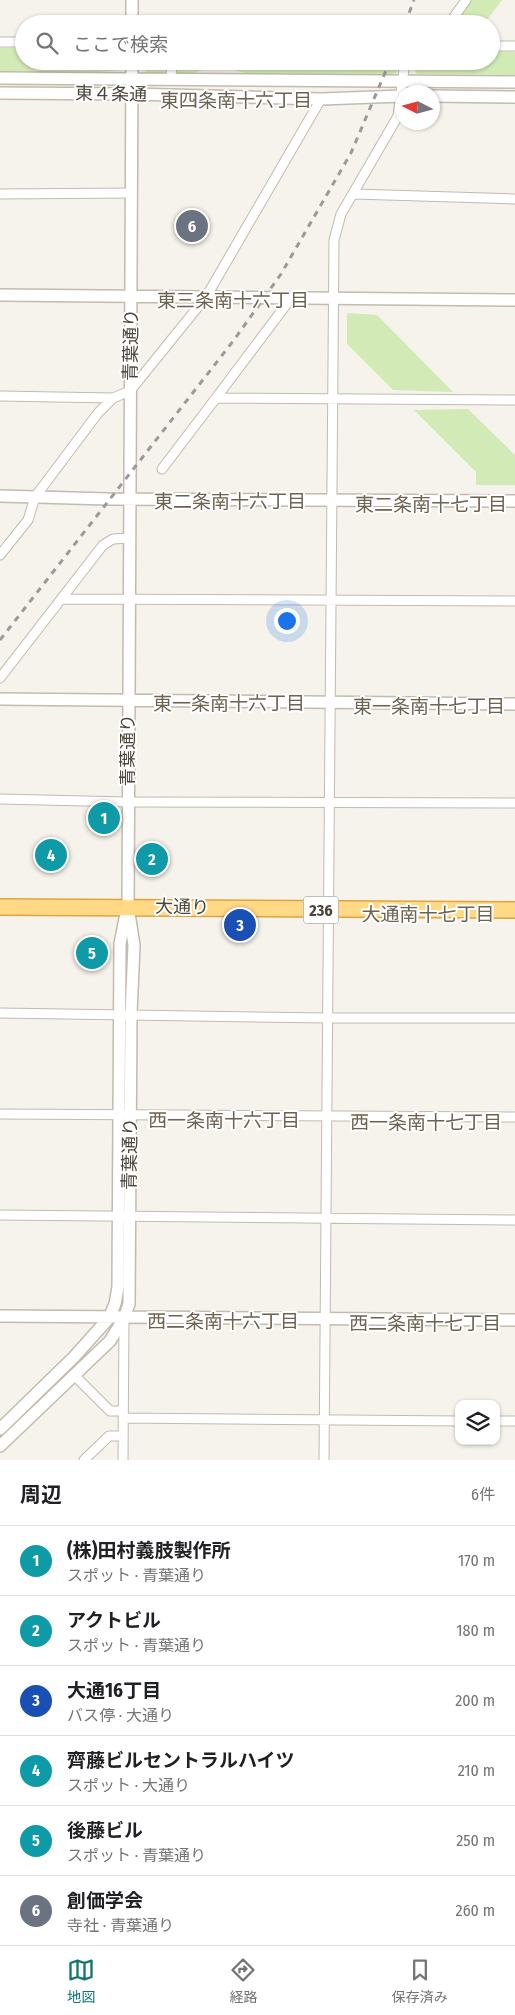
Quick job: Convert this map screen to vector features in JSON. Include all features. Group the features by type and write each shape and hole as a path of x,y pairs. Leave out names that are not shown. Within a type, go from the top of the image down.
{"highway":[{"name":"大通り","path":"0,907 515,910"}],"street":[{"path":"132,0 132,15"},
{"path":"455,15 466,0"},
{"path":"0,42 15,42"},
{"path":"500,46 515,46"},
{"name":"青葉通り","path":"0,1446 110,1341 124,1318 129,1304 131,1116 126,1014 134,945 128,907 132,70"},
{"path":"171,79 172,70"},
{"path":"402,85 404,70"},
{"name":"東４条通","path":"0,78 515,82"},
{"name":"東４条通","path":"0,93 320,99 395,96"},
{"path":"440,96 515,97"},
{"path":"0,555 28,520 35,497 98,413 113,398 130,391 206,297 320,99"},
{"path":"324,1460 331,701 332,297 334,240 341,214 395,121"},
{"path":"0,194 131,193"},
{"path":"354,194 515,199"},
{"path":"0,295 515,300"},
{"path":"162,469 292,297"},
{"path":"0,396 113,398"},
{"path":"216,398 515,400"},
{"path":"0,496 515,501"},
{"path":"0,678 103,545 114,539 130,538"},
{"path":"62,598 515,601"},
{"path":"0,699 515,704"},
{"path":"0,799 128,802 515,803"},
{"path":"0,1013 327,1018 515,1018"},
{"path":"0,1429 74,1357 110,1318 116,1304 118,1286 118,1116 126,1014"},
{"path":"0,1114 515,1118"},
{"path":"0,1215 515,1220"},
{"path":"0,1316 515,1320"},
{"path":"123,1460 124,1318"},
{"path":"74,1375 110,1411 123,1415 455,1421"},
{"path":"500,1421 515,1421"},
{"path":"84,1460 109,1436 123,1436"}],"green space":[{"path":"471,0 502,0 491,15 460,15"},
{"path":"0,48 15,48 15,70 120,70 100,72 0,72"},
{"path":"500,51 515,52 515,75 417,74 414,70 500,70"},
{"path":"144,70 203,70 186,75 150,73"},
{"path":"234,70 397,70 390,77 257,76"},
{"path":"347,313 377,315 453,392 393,390 347,344"},
{"path":"468,409 515,455 515,485 476,485 476,472 414,410"}],"railway":[{"path":"408,15 414,0"},
{"path":"0,640 234,340 281,274 351,153 386,70"}],"place":[{"name":"創価学会","path":"192,226"},
{"name":"(株)田村義肢製作所","path":"104,818"},
{"name":"齊藤ビルセントラルハイツ","path":"51,855"},
{"name":"アクトビル","path":"152,859"},
{"name":"大通16丁目","path":"240,925"},
{"name":"後藤ビル","path":"92,953"}],"district":[{"name":"東四条南十六丁目","path":"236,100"},
{"name":"東三条南十六丁目","path":"233,300"},
{"name":"東二条南十六丁目","path":"230,501"},
{"name":"東二条南十七丁目","path":"431,504"},
{"name":"東一条南十六丁目","path":"229,703"},
{"name":"東一条南十七丁目","path":"429,706"},
{"name":"大通南十七丁目","path":"428,914"},
{"name":"西一条南十六丁目","path":"224,1120"},
{"name":"西一条南十七丁目","path":"426,1122"},
{"name":"西二条南十六丁目","path":"223,1321"},
{"name":"西二条南十七丁目","path":"425,1323"}]}
